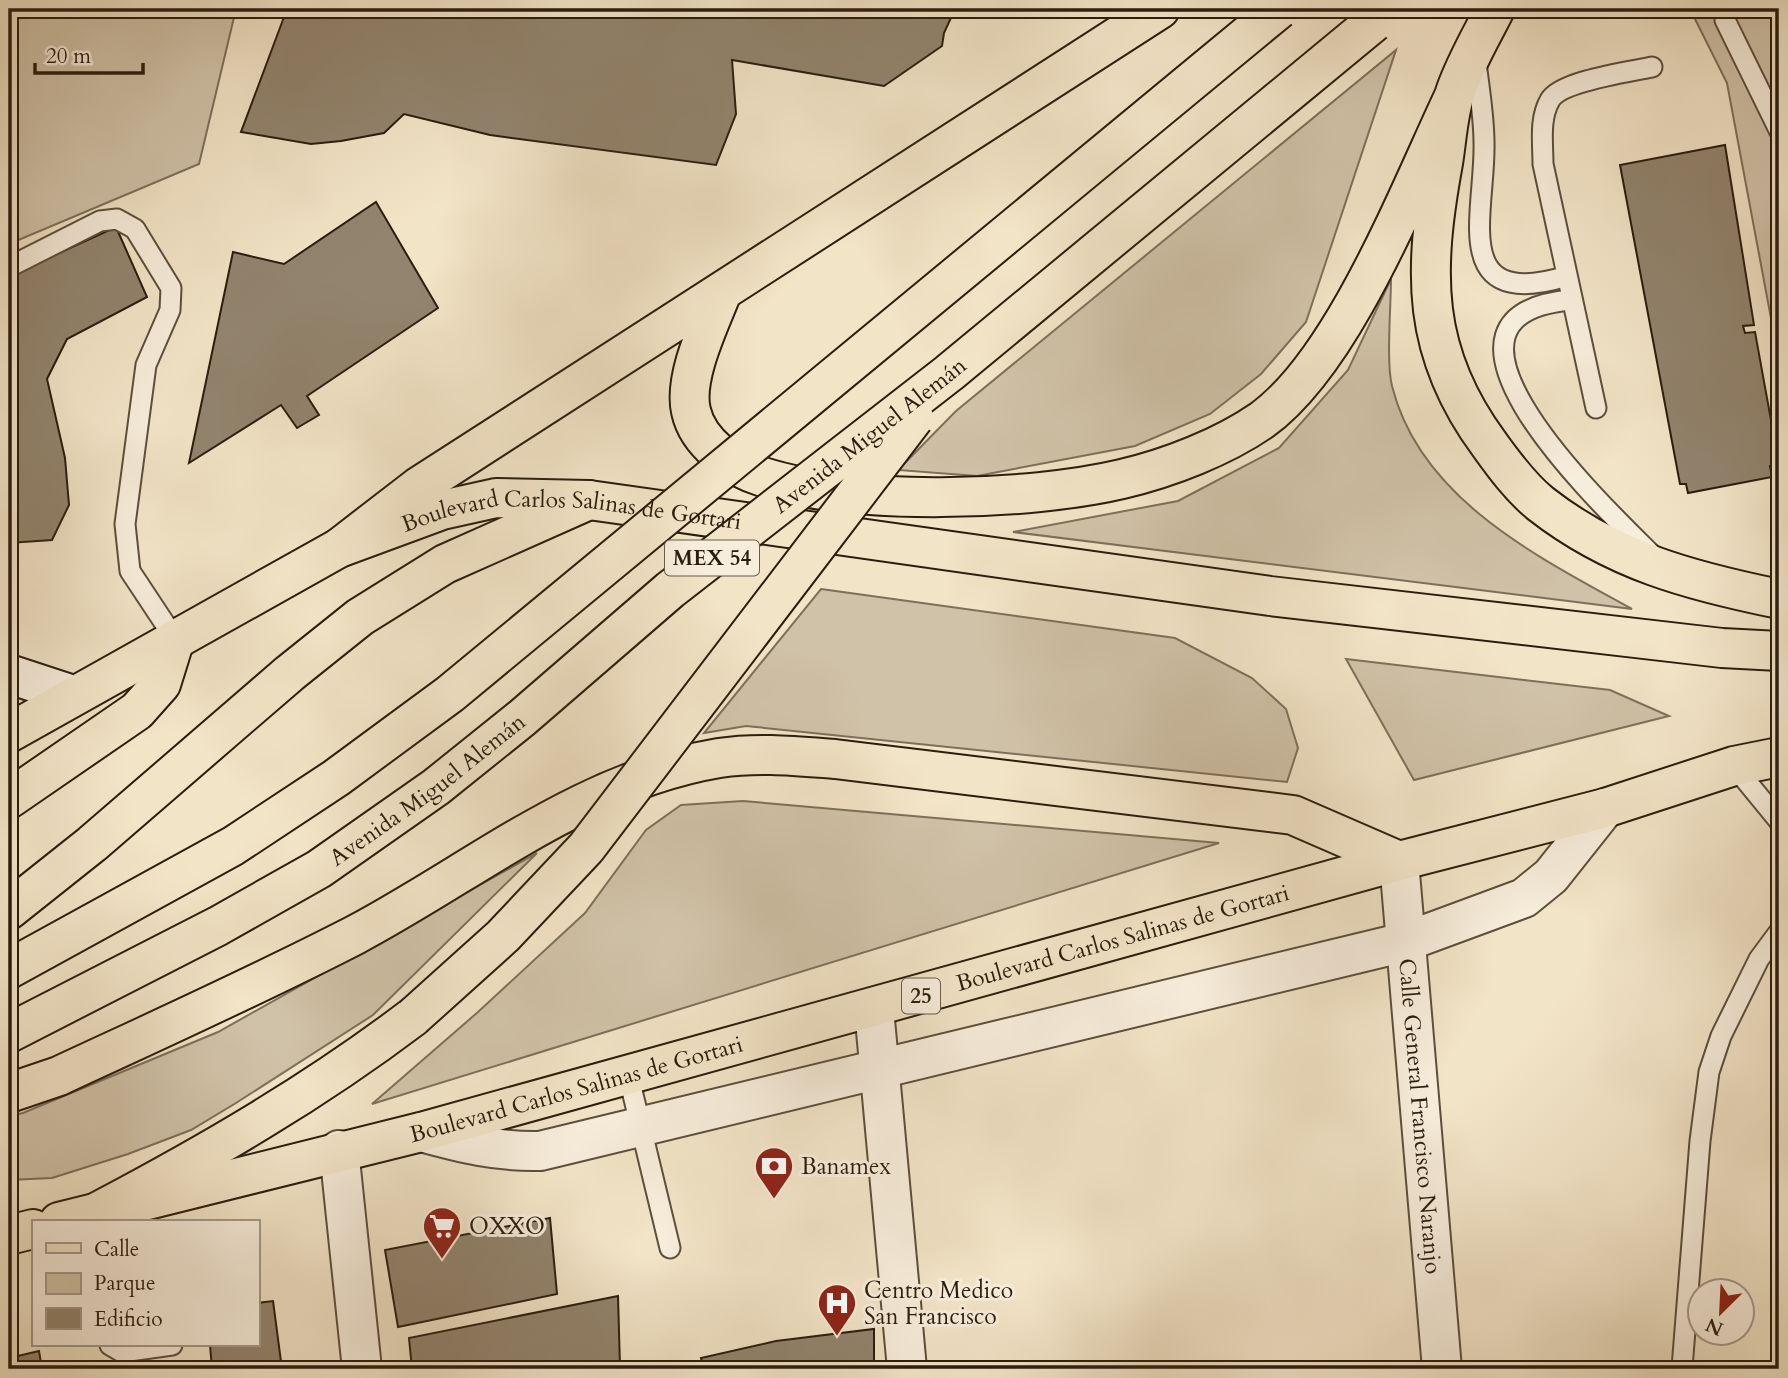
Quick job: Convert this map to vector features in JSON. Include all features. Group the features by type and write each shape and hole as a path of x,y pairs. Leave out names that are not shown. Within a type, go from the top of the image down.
{"main road":[{"path":"340,548 418,487 1160,9"},
{"name":"MEX 54","path":"9,969 233,846 336,778 450,694 1279,9"},
{"path":"722,292 697,359 690,392 691,411 700,432 712,447 738,467 762,477 801,485 932,496 1024,492 1121,479 1175,462 1261,421 1287,399 1317,363 1373,265 1495,9"},
{"name":"Avenida Miguel Alemán","path":"9,1033 230,920 319,869 393,817 522,718 670,590 949,373 1382,15"},
{"path":"1456,92 1434,209 1430,268 1434,330 1447,373 1466,413 1503,464 1539,503 1586,534 1643,563 1697,582 1779,599"},
{"path":"77,1218 239,1135 349,1066 413,1017 503,936 586,848 949,373"},
{"name":"Boulevard Carlos Salinas de Gortari","path":"9,733 340,548 442,510 496,498 589,500 1270,596 1722,648 1779,651"},
{"path":"9,910 103,836 328,642 404,588 445,564 589,500"},
{"path":"9,799 145,703 161,684 175,639"},
{"path":"9,1093 81,1066 356,934 514,839 597,796 671,769 719,758 764,754 915,768 1293,815 1399,861"},
{"name":"Boulevard Carlos Salinas de Gortari","path":"77,1218 339,1150 421,1132 874,1009 1399,861 1605,808 1734,766 1779,757"},
{"path":"9,1220 32,1227"},
{"path":"9,1235 32,1227"}],"street":[{"path":"9,674 74,695"},
{"path":"421,1132 462,1144 509,1151 540,1151 1405,942 1524,898 1551,876 1605,808"},
{"name":"Calle General Francisco Naranjo","path":"1399,861 1442,1369"},
{"path":"874,1009 907,1369"},
{"path":"339,1150 362,1369"}],"lane":[{"path":"1725,20 1779,130"},
{"path":"1474,50 1484,143 1478,226 1483,258 1493,271 1514,282 1542,284 1567,276"},
{"path":"1596,408 1543,164 1542,124 1551,97 1568,86 1651,67"},
{"path":"9,267 100,221 117,219 135,229 172,288 170,310 146,366 125,524 130,571 175,639"},
{"path":"1573,300 1532,307 1520,313 1509,325 1503,360 1509,379 1534,423 1589,490 1671,573"},
{"path":"1734,766 1779,821"},
{"path":"1682,1368 1700,1140 1709,1072 1720,1036 1768,943 1779,932"},
{"path":"628,1074 670,1248"},
{"path":"112,1346 122,1352 165,1346"}],"green space":[{"path":"9,9 236,9 199,164 9,244"},
{"path":"1690,9 1779,9 1779,361 1727,83"},
{"path":"1396,50 1306,322 1261,374 1210,414 1135,446 977,476 898,470 956,411"},
{"path":"1391,279 1389,349 1392,386 1406,426 1428,461 1455,493 1487,520 1559,568 1632,609 1013,532 1178,501 1279,448 1348,370"},
{"path":"821,589 1175,638 1252,678 1286,709 1298,748 1287,782 746,726 704,733"},
{"path":"1346,659 1610,690 1669,716 1414,780"},
{"path":"743,801 1219,843 372,1104 478,1012 585,913 646,830 681,805"},
{"path":"537,853 373,1015 236,1103 191,1130 128,1154 52,1178 9,1180 9,1116 23,1113 218,1032"}],"building":[{"path":"287,9 955,9 944,33 942,46 884,86 732,60 736,114 716,165 490,135 404,114 384,133 341,141 311,144 241,132"},
{"path":"1725,145 1754,325 1743,326 1745,333 1755,332 1779,464 1770,466 1772,477 1688,493 1686,484 1680,484 1620,165"},
{"path":"376,202 438,308 307,396 319,415 297,428 281,405 189,463 233,252 284,264"},
{"path":"116,227 147,297 67,339 47,379 65,458 69,505 52,540 9,543 9,276"},
{"path":"550,1218 557,1294 398,1327 385,1250"},
{"path":"618,1296 620,1367 412,1369 409,1338"},
{"path":"273,1301 282,1369 212,1369 210,1346 259,1346 259,1303"},
{"path":"874,1329 874,1369 703,1369 701,1358 776,1341"},
{"path":"39,1351 42,1369 9,1369 9,1358"}],"place":[{"name":"Banamex","path":"774,1200"},
{"name":"OXXO","path":"442,1260"},
{"name":"Centro Medico San Francisco","path":"837,1337"}]}
